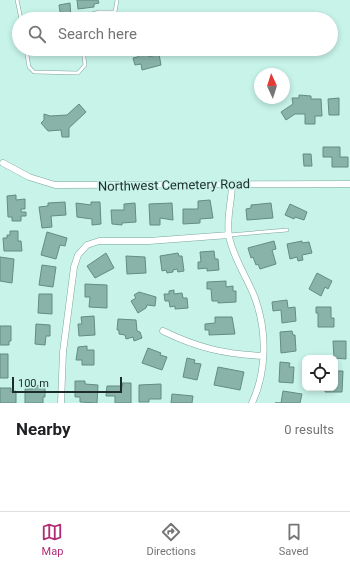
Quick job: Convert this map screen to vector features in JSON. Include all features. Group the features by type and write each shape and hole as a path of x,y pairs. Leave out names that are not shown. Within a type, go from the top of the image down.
{"street":[{"name":"Northwest Cemetery Road","path":"1,163 29,177 56,185 350,184"},
{"path":"232,184 232,196 229,203 229,235 235,256 255,298 263,336 261,377 252,403"},
{"path":"61,403 63,352 74,267 78,255 87,245 98,241 149,241 229,235"},
{"path":"163,331 206,348 230,354 263,356"}],"lane":[{"path":"17,0 19,12"},
{"path":"100,12 115,12 117,0"},
{"path":"27,56 29,67 34,72 78,73 85,65 84,56"},
{"path":"229,235 287,230"}],"building":[{"path":"77,0 98,0 99,3 94,4 94,7 78,9"},
{"path":"70,3 71,12 60,12 59,5"},
{"path":"159,56 161,65 142,70 141,64 135,65 133,58"},
{"path":"299,95 311,96 311,99 321,99 322,116 315,116 315,124 305,124 305,114 295,114 286,120 281,112 293,104 292,98 299,98"},
{"path":"339,98 339,115 329,115 328,99"},
{"path":"79,104 86,112 69,128 69,137 62,137 61,130 48,131 41,123 44,120 44,114 50,116 67,115"},
{"path":"323,147 340,147 340,157 348,157 348,167 332,167 332,157 323,157"},
{"path":"303,154 311,154 312,166 304,166"},
{"path":"16,195 16,200 25,199 25,209 21,209 21,212 26,212 26,216 21,216 21,221 12,221 12,217 8,217 7,196"},
{"path":"210,200 213,218 200,219 200,223 183,224 183,209 198,209 198,201"},
{"path":"65,202 66,215 51,216 52,227 42,228 39,207 48,206 48,203"},
{"path":"91,202 100,202 101,224 92,225 92,219 77,217 76,203 91,205"},
{"path":"135,203 136,222 122,223 122,225 112,224 111,210 124,210 124,204"},
{"path":"172,203 173,220 160,218 160,225 150,225 149,204"},
{"path":"271,203 273,218 247,220 246,209 251,208 251,205"},
{"path":"290,204 307,212 304,220 295,217 294,219 285,215"},
{"path":"10,231 18,231 18,241 21,241 22,251 4,251 3,238 7,238 7,235 10,235"},
{"path":"47,232 67,238 65,246 60,245 56,259 41,255"},
{"path":"274,241 276,249 272,250 276,264 260,269 258,264 256,265 253,257 251,258 248,248"},
{"path":"302,241 302,243 309,242 312,253 302,255 303,260 298,261 297,257 290,259 287,244"},
{"path":"214,251 215,259 218,259 219,270 207,271 207,268 198,269 198,262 201,262 200,252"},
{"path":"106,253 114,268 95,278 87,266"},
{"path":"178,253 179,256 182,256 184,271 178,272 177,269 173,270 173,272 167,273 166,270 162,271 160,256"},
{"path":"126,256 145,257 146,273 127,274"},
{"path":"0,257 14,259 12,283 0,281"},
{"path":"42,265 56,267 53,287 39,285"},
{"path":"317,273 332,281 328,289 325,287 321,296 309,289"},
{"path":"226,281 226,287 233,286 233,291 236,291 236,302 218,303 218,301 212,301 211,289 207,289 207,282"},
{"path":"85,284 107,285 107,308 89,307 90,297 85,297"},
{"path":"174,290 174,294 182,293 183,298 187,298 188,308 175,309 175,306 170,307 169,301 165,301 164,294 169,294 169,291"},
{"path":"139,292 156,297 155,306 147,305 146,308 138,313 131,301 136,298 134,295"},
{"path":"39,294 52,294 52,314 38,313"},
{"path":"287,300 288,308 295,307 296,321 282,323 281,310 273,311 272,302"},
{"path":"316,307 331,307 331,318 334,318 334,327 318,327 318,313 316,313"},
{"path":"94,316 95,335 79,336 78,324 82,324 81,317"},
{"path":"215,317 232,317 235,334 209,335 209,330 205,330 205,324 215,323"},
{"path":"118,319 136,320 137,331 140,332 142,338 134,341 133,337 126,339 125,335 119,334 119,330 117,330"},
{"path":"36,324 50,325 50,336 46,336 45,345 35,344"},
{"path":"0,326 11,326 11,341 9,341 9,345 0,345"},
{"path":"292,331 293,335 295,335 296,351 281,353 280,332"},
{"path":"333,341 346,341 346,359 338,358 338,355 334,355"},
{"path":"87,346 87,350 94,350 94,365 82,365 82,360 76,360 78,347"},
{"path":"148,348 167,357 162,370 142,363"},
{"path":"0,354 8,354 8,378 0,378"},
{"path":"187,358 195,360 194,363 201,364 197,380 183,377"},
{"path":"280,362 290,363 289,367 294,367 293,383 279,382"},
{"path":"218,367 244,372 240,390 214,385"},
{"path":"338,371 343,371 342,392 325,392 338,391"},
{"path":"75,381 85,381 85,384 98,385 97,403 80,402 80,397 75,397"},
{"path":"122,383 131,383 131,403 115,403 115,396 106,396 107,386 123,386"},
{"path":"161,384 161,399 149,399 149,402 139,402 139,385"},
{"path":"45,385 45,397 43,397 43,403 25,403 25,389 33,389 33,386"},
{"path":"0,388 11,388 11,392 16,391 16,403 0,403"},
{"path":"283,391 302,394 300,403 281,403"},
{"path":"172,394 193,396 192,403 171,403"}]}
